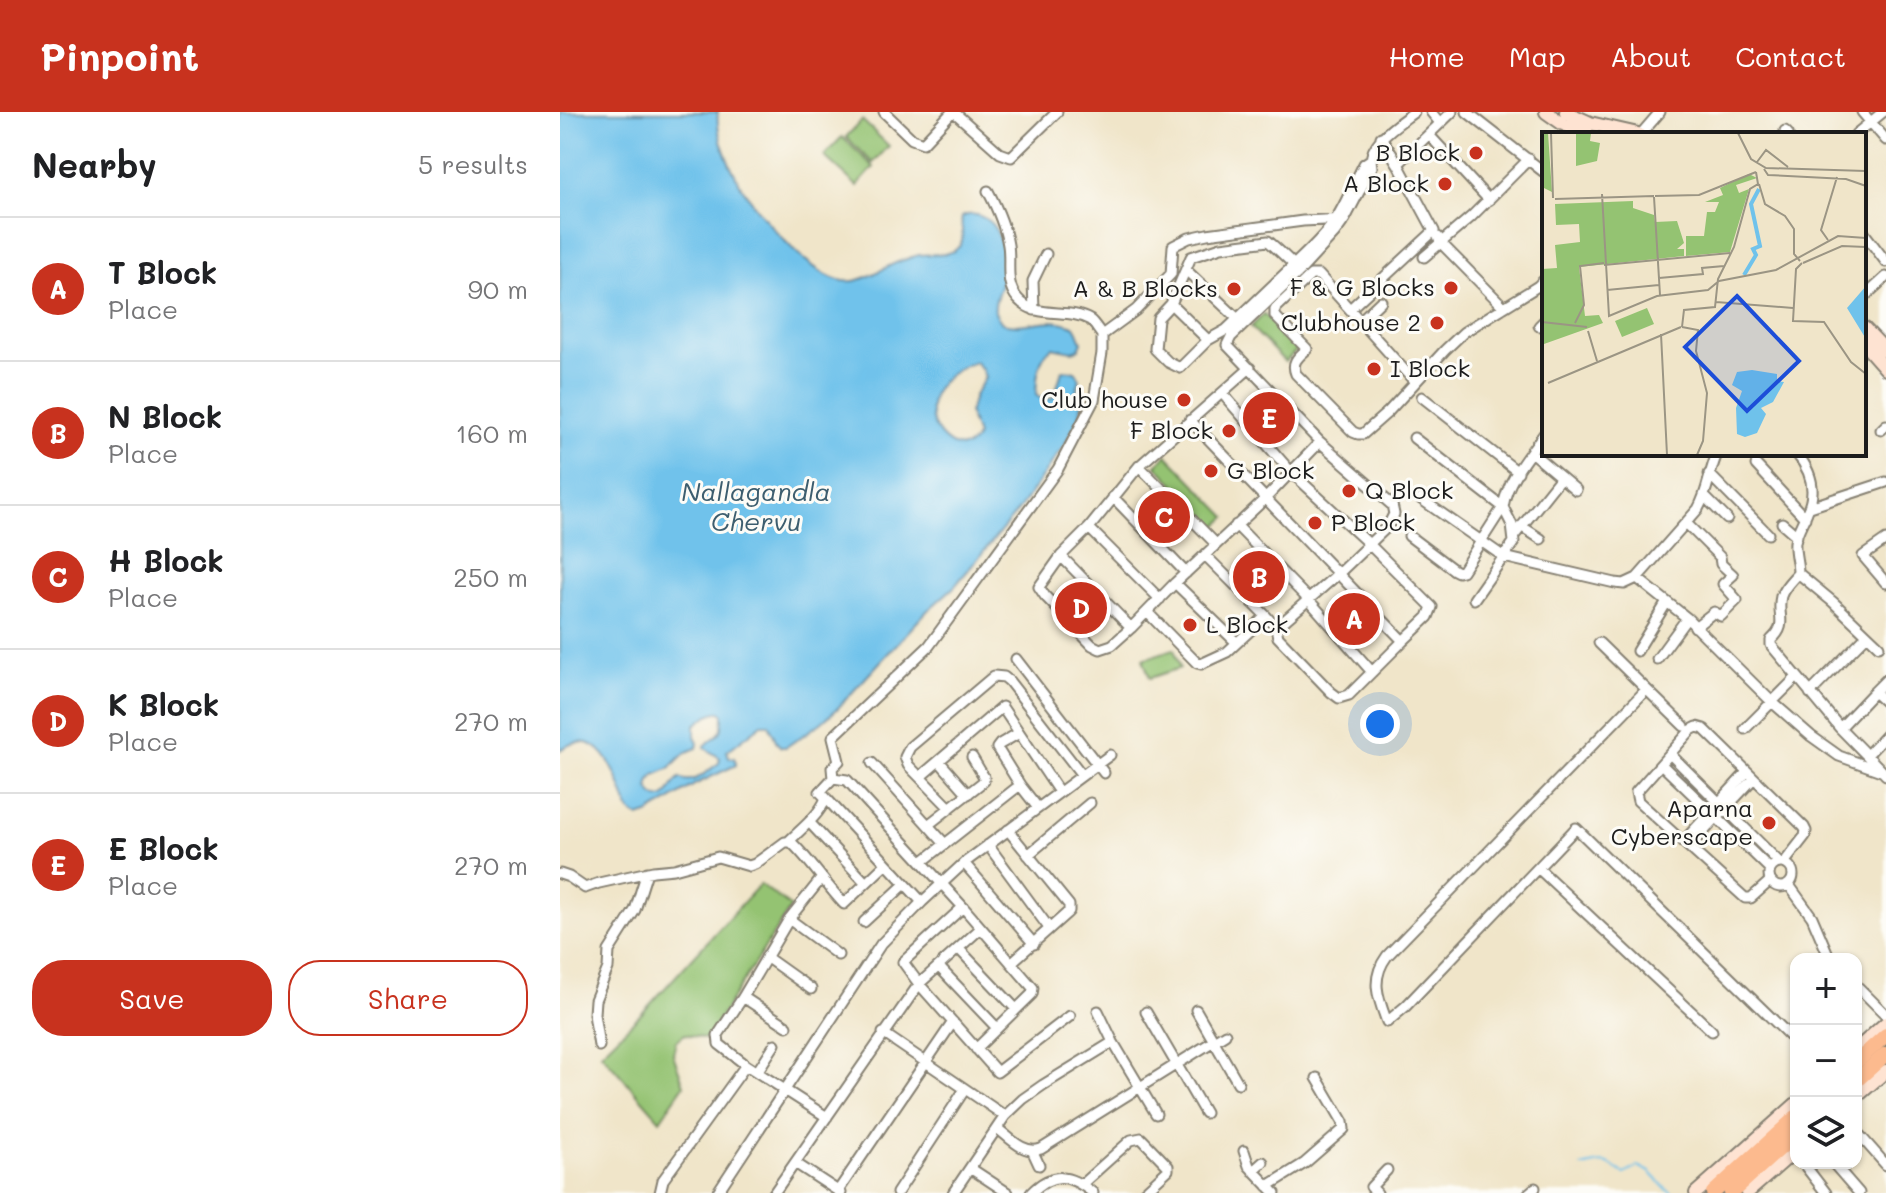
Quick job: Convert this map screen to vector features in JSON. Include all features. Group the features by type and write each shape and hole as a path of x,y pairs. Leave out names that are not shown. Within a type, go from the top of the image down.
{"main road":[{"path":"1862,1057 1886,1035"},
{"path":"1862,1076 1886,1054"},
{"path":"1704,1191 1790,1122"},
{"path":"1731,1193 1790,1139"}],"street":[{"path":"884,112 912,139 923,143 959,114 1000,153 1011,157 1057,112"},
{"path":"1171,304 1218,346 1227,345 1241,322 1320,249 1372,167 1370,160 1381,137 1414,112"},
{"path":"1398,164 1445,116 1431,112"},
{"path":"1467,112 1542,170"},
{"path":"1546,112 1573,121 1631,132"},
{"path":"1642,132 1660,112"},
{"path":"1862,112 1886,140"},
{"path":"1858,132 1883,112"},
{"path":"1477,120 1493,142"},
{"path":"1429,135 1489,200"},
{"path":"1381,137 1440,242 1504,307"},
{"path":"1424,257 1489,200 1529,159"},
{"path":"922,902 820,792 833,778 832,768 839,761 833,737 929,646 1058,469 1094,400 1102,353 1102,335 1091,321 1077,315 1034,310 1018,300 1008,281 1008,245 997,208 988,191"},
{"path":"1297,268 1340,219"},
{"path":"1102,335 1136,310 1171,274 1173,246 1189,238 1303,221 1340,219"},
{"path":"1350,309 1434,231"},
{"path":"1866,236 1886,262"},
{"path":"1241,322 1211,339 1180,368 1168,362 1155,349 1158,318 1171,304 1191,257 1221,247 1268,241 1297,268"},
{"path":"1034,310 1033,281 1046,254"},
{"path":"1186,270 1241,322"},
{"path":"1415,382 1319,275 1315,274 1275,309 1275,316 1307,349 1294,361 1293,368 1303,374 1353,432 1363,434 1388,412 1464,332 1542,282"},
{"path":"1866,295 1886,277"},
{"path":"1360,321 1381,301"},
{"path":"1866,330 1886,351"},
{"path":"1227,345 1320,442 1392,505 1394,514 1388,526 1276,628"},
{"path":"1866,346 1886,369"},
{"path":"1250,368 1139,466 1089,528 1061,556 1039,587 1045,596 1092,645 1100,649 1112,645 1320,442"},
{"path":"1205,555 1266,616 1276,628 1278,637 1339,698 1349,695 1428,617 1432,607 1291,472 1222,393"},
{"path":"1422,397 1518,472"},
{"path":"1190,420 1403,641"},
{"path":"1409,536 1458,572 1462,571 1503,507 1504,497 1518,472 1542,437"},
{"path":"1414,438 1503,507 1512,525 1514,542 1474,599"},
{"path":"1531,452 1576,490"},
{"path":"1421,499 1504,557 1624,584 1637,578 1687,524 1705,497 1716,456"},
{"path":"1798,456 1811,479 1813,491 1795,545 1798,573 1879,646"},
{"path":"1756,465 1805,518"},
{"path":"1139,466 1216,544"},
{"path":"1709,474 1768,534"},
{"path":"1514,536 1561,477"},
{"path":"1810,507 1886,482"},
{"path":"1113,497 1186,573"},
{"path":"1705,497 1727,519"},
{"path":"1782,523 1797,536"},
{"path":"1687,524 1720,557 1721,564 1733,575 1723,584 1737,600 1721,616 1714,612 1695,627"},
{"path":"1236,525 1307,598 1372,672"},
{"path":"1521,526 1541,539"},
{"path":"1089,528 1160,599"},
{"path":"1886,540 1863,556 1886,583"},
{"path":"1061,556 1131,628"},
{"path":"1798,573 1781,596 1781,629 1771,640 1773,649 1883,773"},
{"path":"1637,578 1687,618 1811,736 1839,756 1883,773"},
{"path":"1175,583 1236,642"},
{"path":"1637,651 1667,602"},
{"path":"1147,612 1197,663 1205,663 1227,652 1266,616"},
{"path":"1657,659 1687,618"},
{"path":"1810,693 1867,635"},
{"path":"1599,643 1684,726"},
{"path":"1016,659 1104,773"},
{"path":"950,808 906,761 907,752 994,676 1004,677 1082,775"},
{"path":"1745,729 1797,677"},
{"path":"1840,728 1886,680"},
{"path":"1646,690 1387,956 1380,966 1376,992 1387,1022 1406,1006 1576,828 1790,1036"},
{"path":"1874,692 1886,703"},
{"path":"920,777 1018,694"},
{"path":"1002,707 1059,792"},
{"path":"1670,754 1782,863 1793,870 1789,885 1777,887 1770,881 1770,869 1782,863 1806,831 1704,729 1697,727 1691,730 1636,792 1638,801 1745,898 1751,898 1770,881"},
{"path":"1019,733 997,748 1038,808"},
{"path":"1867,755 1884,740"},
{"path":"717,1193 881,944 964,863 1110,755"},
{"path":"928,825 984,779 972,757"},
{"path":"939,761 968,794"},
{"path":"872,763 945,844"},
{"path":"1661,764 1770,869"},
{"path":"1686,844 1751,775"},
{"path":"833,778 847,780 1033,988 976,1049"},
{"path":"922,862 1020,785"},
{"path":"560,874 585,888 718,857 749,866 788,842 809,822 826,798"},
{"path":"1028,855 1090,803"},
{"path":"809,822 866,883"},
{"path":"1008,830 1069,905 1069,911 1011,963"},
{"path":"788,842 818,871 821,879 848,908 866,883 886,864"},
{"path":"988,845 1049,928"},
{"path":"964,863 1034,944"},
{"path":"1538,868 1712,1031"},
{"path":"599,1046 595,1000 608,968 609,951 635,910 647,872"},
{"path":"821,879 789,919 718,1035 718,1040 722,1047 746,1065 827,1117"},
{"path":"864,922 905,884"},
{"path":"1789,885 1812,917 1827,953"},
{"path":"963,907 904,960 904,966 997,1072 1070,1016"},
{"path":"789,919 838,955"},
{"path":"774,1193 919,984 981,928"},
{"path":"959,949 1016,1009"},
{"path":"766,957 811,989"},
{"path":"939,967 997,1028"},
{"path":"1862,991 1886,1015"},
{"path":"743,997 787,1026"},
{"path":"1196,1010 1238,1083"},
{"path":"1098,1011 1156,1114"},
{"path":"1146,1012 1205,1113"},
{"path":"795,1163 839,1192 953,1022"},
{"path":"1862,1045 1886,1023"},
{"path":"883,1033 1005,1116"},
{"path":"997,1128 1026,1150 1033,1152 1041,1149 1225,1034"},
{"path":"953,1193 1005,1116 1023,1099 1113,1042"},
{"path":"757,1072 775,1044"},
{"path":"660,1193 663,1180 746,1065"},
{"path":"1862,1092 1886,1071"},
{"path":"1244,1151 1249,1166 1272,1190 1278,1180 1305,1163 1345,1127 1317,1078"},
{"path":"897,1193 965,1089"},
{"path":"1704,1191 1790,1110"},
{"path":"1082,1184 1131,1140 1141,1138 1168,1166 1168,1170 1143,1193"},
{"path":"1862,1138 1886,1165"},
{"path":"1033,1152 1039,1165"},
{"path":"1747,1193 1790,1156"},
{"path":"1253,1171 1263,1162"},
{"path":"970,1168 1008,1193"},
{"path":"1808,1169 1826,1193"},
{"path":"1838,1169 1859,1193"},
{"path":"1377,1193 1371,1187 1387,1170"},
{"path":"1031,1193 1043,1181 1055,1177 1082,1184 1093,1193"}],"green space":[{"path":"862,120 889,146 873,163 846,137"},
{"path":"842,137 874,167 857,186 824,156"},
{"path":"1264,314 1298,349 1285,362 1251,327"},
{"path":"1167,455 1227,517 1216,527 1156,465"},
{"path":"1174,649 1180,668 1150,678 1143,659"},
{"path":"760,884 791,907 706,1039 685,1034 676,1041 673,1054 684,1085 660,1120 601,1053 644,1011"}],"water":[{"name":"Nallagandla Chervu","path":"560,112 718,112 724,151 750,199 802,257 831,277 844,281 860,280 917,255 949,253 962,241 962,217 974,215 987,220 997,231 1002,247 1003,272 995,308 1002,323 1065,323 1076,327 1082,342 1079,349 1072,351 1052,347 1041,363 1036,395 1049,400 1054,397 1062,371 1076,372 1080,379 1075,396 1082,404 1080,415 1065,444 1018,511 954,587 927,611 837,709 786,747 777,743 769,724 762,724 727,751 736,765 639,817 631,812 613,769 597,748 587,743 574,743 560,750","holes":["975,362 985,378 974,396 969,413 977,436 970,445 961,447 941,436 934,424 931,411 933,396 943,381 958,369","716,712 723,714 722,728 705,748 720,758 719,763 695,779 680,778 664,797 655,796 649,788 652,778 671,767 685,753 697,748 695,725"]}],"waterway":[{"path":"1581,1167 1605,1163 1625,1174 1638,1166 1650,1172 1672,1193"}],"place":[{"name":"B Block","path":"1476,153"},
{"name":"A Block","path":"1445,184"},
{"name":"F & G Blocks","path":"1451,288"},
{"name":"A & B Blocks","path":"1234,289"},
{"name":"Clubhouse 2","path":"1437,323"},
{"name":"I Block","path":"1374,369"},
{"name":"Club house","path":"1184,400"},
{"name":"E Block","path":"1269,418"},
{"name":"F Block","path":"1229,431"},
{"name":"G Block","path":"1211,471"},
{"name":"Q Block","path":"1349,491"},
{"name":"H Block","path":"1164,517"},
{"name":"P Block","path":"1315,523"},
{"name":"N Block","path":"1259,577"},
{"name":"K Block","path":"1081,608"},
{"name":"T Block","path":"1354,619"},
{"name":"L Block","path":"1190,625"},
{"name":"Aparna Cyberscape","path":"1769,823"}]}
